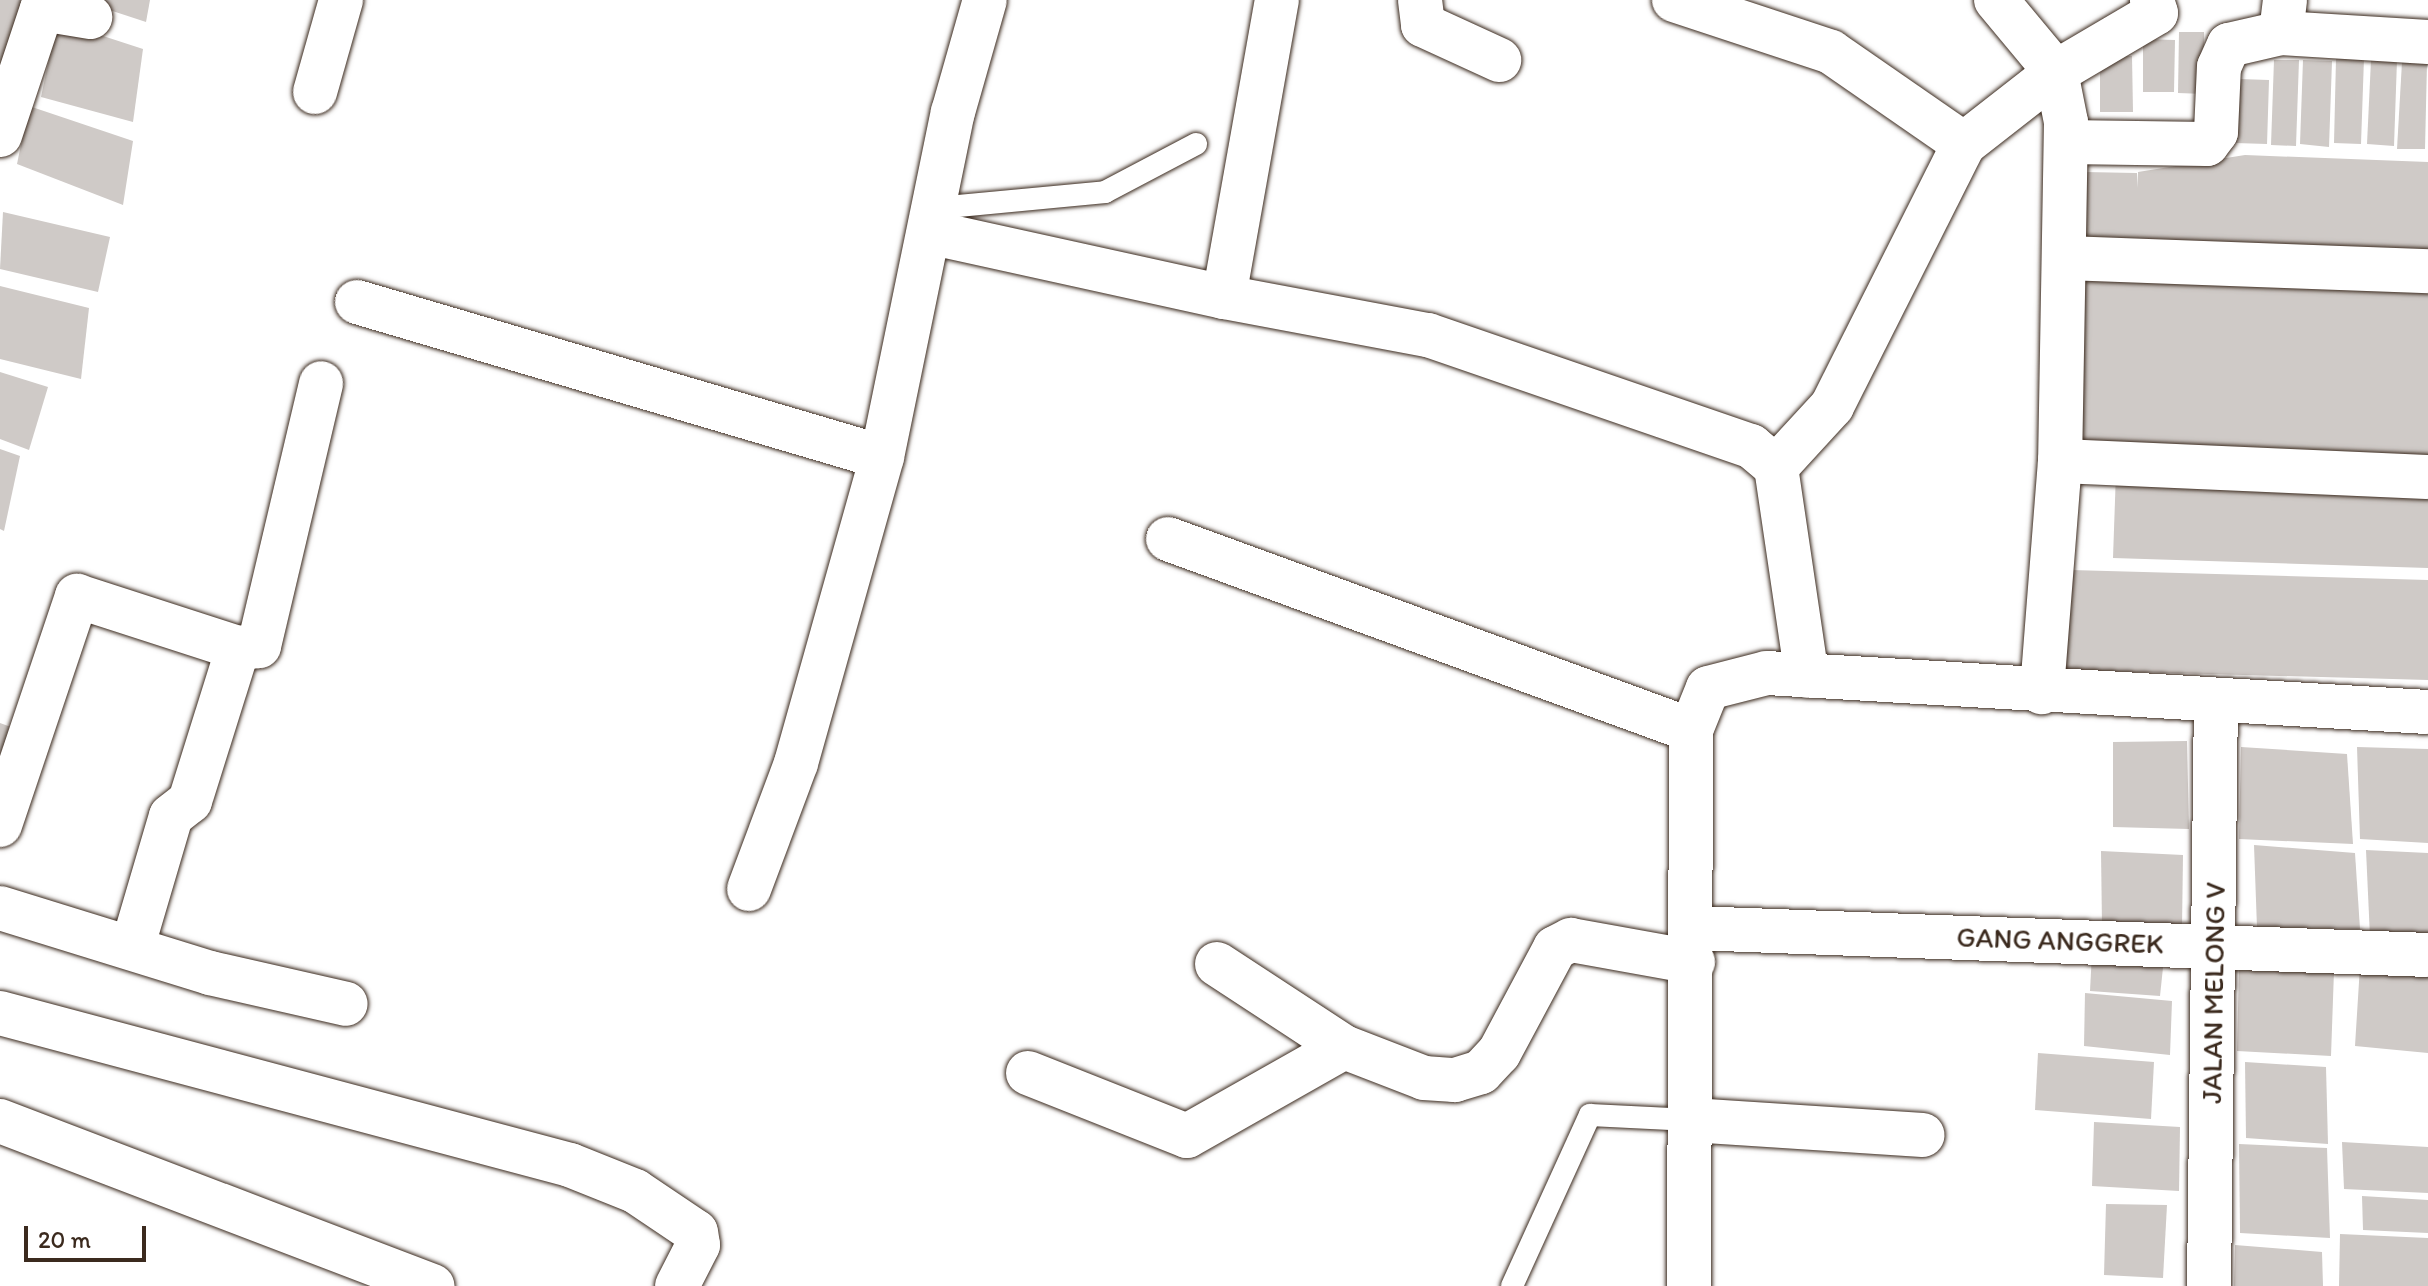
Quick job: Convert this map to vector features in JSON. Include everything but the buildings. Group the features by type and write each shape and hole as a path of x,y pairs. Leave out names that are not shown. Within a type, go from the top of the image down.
{"street":[{"path":"315,92 341,0"},
{"path":"749,889 796,763 882,457 935,221 953,112 985,0"},
{"path":"1224,297 1277,0"},
{"path":"1420,0 1423,25 1499,60"},
{"path":"1674,0 1831,52 1964,144"},
{"path":"1996,0 2056,72 2066,142 2067,258 2060,461 2042,692"},
{"path":"1776,467 1832,406 1964,144 2056,72 2156,13 2152,0"},
{"path":"0,135 42,9 90,17"},
{"path":"2066,142 2207,144 2216,132 2219,67 2229,45 2283,17 2428,42"},
{"path":"935,221 1224,297 1428,335 1751,446 1776,467 1807,676"},
{"path":"2067,258 2428,271"},
{"path":"357,302 882,457"},
{"path":"0,825 16,711 73,601 83,594 238,648 259,646 321,383"},
{"path":"2060,461 2428,477"},
{"path":"1168,539 1691,730"},
{"path":"133,945 171,816 190,801 238,648"},
{"path":"1689,1286 1693,945 1691,730 1708,688 1723,680 1807,676 2428,712"},
{"name":"JALAN MELONG V","path":"2209,1286 2216,700"},
{"path":"0,908 133,945 210,973 346,1004"},
{"name":"GANG ANGGREK","path":"1217,964 1344,1047 1424,1078 1455,1080 1481,1072 1499,1053 1555,948 1571,940 1693,945 2214,947 2428,955"},
{"path":"0,1013 570,1165 635,1191 696,1232 698,1245 677,1286"},
{"path":"1028,1073 1187,1136 1344,1047"},
{"path":"1691,1120 1923,1135"},
{"path":"0,1121 433,1286"}],"lane":[{"path":"935,221 1105,192 1196,144"},
{"path":"1512,1286 1590,1115 1691,1120"}]}
